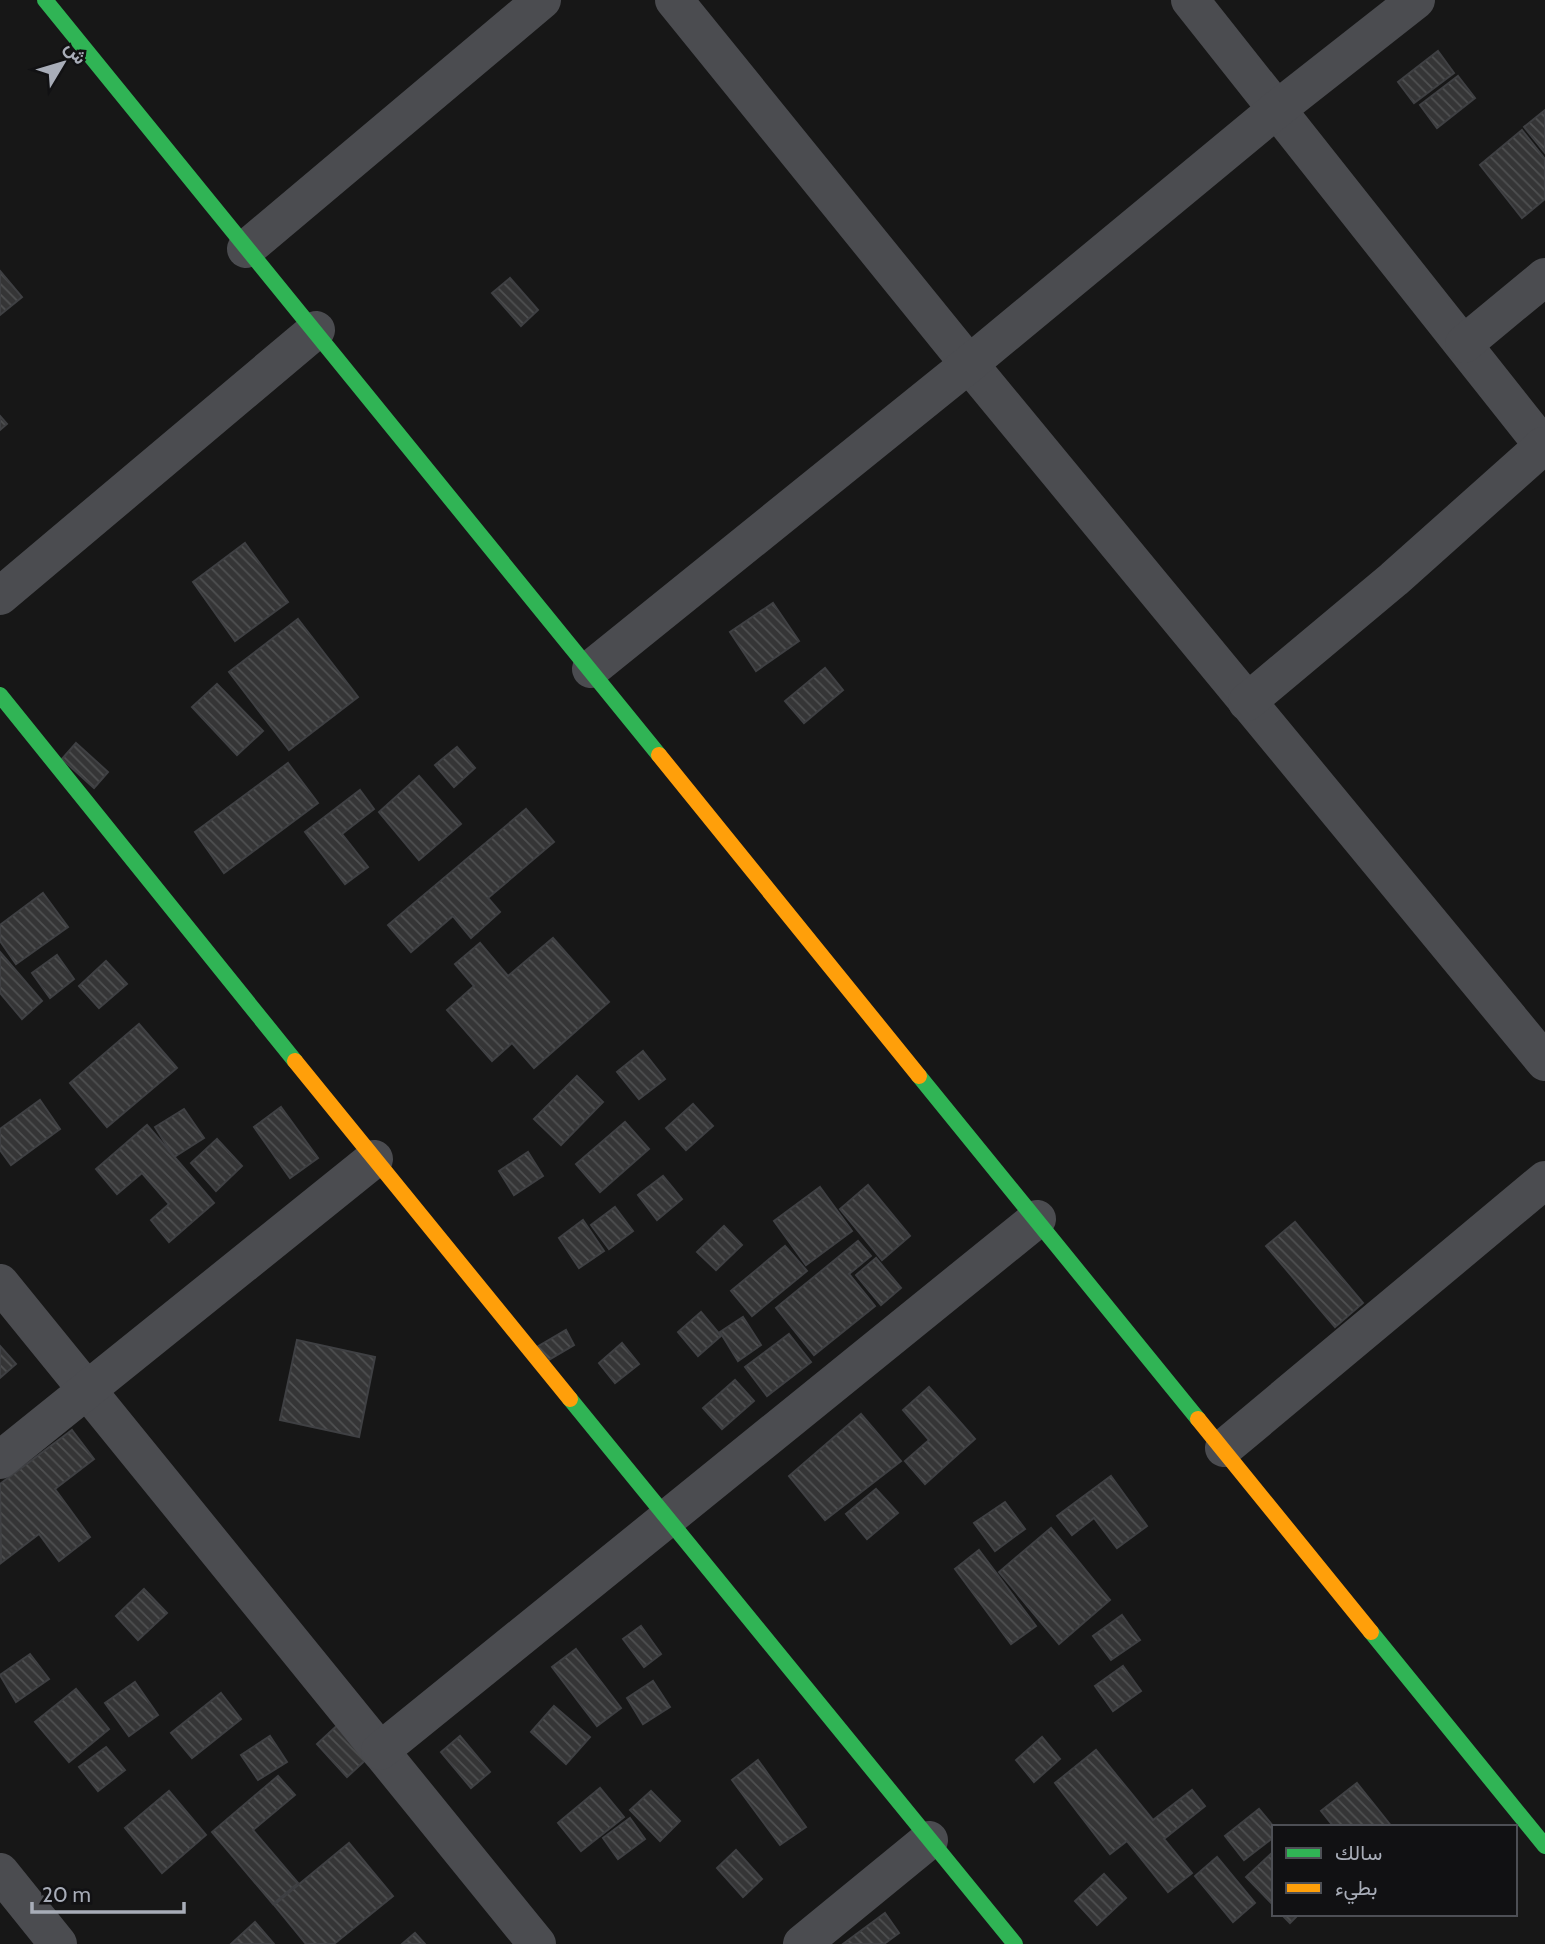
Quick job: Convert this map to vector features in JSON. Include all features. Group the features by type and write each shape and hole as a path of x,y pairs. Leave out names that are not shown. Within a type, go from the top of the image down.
{"street":[{"path":"45,0 591,668 1545,1846"},
{"path":"246,249 542,0"},
{"path":"1190,0 1544,447 1394,579 1247,702"},
{"path":"591,668 969,364 1276,110 1416,0"},
{"path":"689,5 969,364 1544,1059"},
{"path":"1464,344 1545,278"},
{"path":"0,596 316,330"},
{"path":"0,695 374,1159 1015,1944"},
{"path":"0,1460 374,1159"},
{"path":"1224,1448 1545,1181"},
{"path":"380,1751 1037,1219"},
{"path":"0,1283 537,1944"},
{"path":"803,1944 929,1840"},
{"path":"0,1872 58,1944"}],"building":[{"path":"1438,51 1454,73 1414,103 1398,82"},
{"path":"1458,76 1475,98 1437,128 1420,105"},
{"path":"1545,110 1545,153 1524,127"},
{"path":"1522,130 1545,159 1545,199 1522,218 1480,165"},
{"path":"0,271 22,297 0,315"},
{"path":"510,278 538,310 521,326 492,293"},
{"path":"0,416 7,424 0,430"},
{"path":"245,543 288,602 235,641 193,582"},
{"path":"773,603 799,641 756,671 730,632"},
{"path":"298,619 358,697 289,750 229,672"},
{"path":"825,668 843,690 804,723 785,701"},
{"path":"217,684 263,731 237,755 192,707"},
{"path":"76,743 108,772 94,788 62,759"},
{"path":"457,747 475,768 454,787 435,765"},
{"path":"288,763 318,803 224,873 195,832"},
{"path":"419,776 461,824 419,860 379,812"},
{"path":"360,790 374,809 342,834 368,867 345,884 305,832"},
{"path":"526,809 554,842 488,898 500,912 471,938 453,916 411,952 388,925"},
{"path":"43,893 68,927 16,964 0,941 0,925"},
{"path":"553,938 609,1002 534,1068 512,1043 492,1061 447,1010 474,986 455,964 480,943 508,976"},
{"path":"0,952 42,1001 22,1019 0,993"},
{"path":"57,955 74,979 50,998 32,973"},
{"path":"106,961 127,984 99,1008 79,986"},
{"path":"139,1024 177,1068 107,1127 70,1083"},
{"path":"643,1051 665,1079 639,1099 617,1072"},
{"path":"577,1076 603,1102 561,1145 534,1119"},
{"path":"40,1100 60,1129 11,1165 0,1150 0,1129"},
{"path":"693,1104 713,1126 686,1150 666,1128"},
{"path":"281,1107 318,1158 290,1178 254,1127"},
{"path":"184,1109 204,1138 174,1157 155,1127"},
{"path":"625,1122 649,1149 600,1192 576,1164"},
{"path":"147,1125 214,1203 169,1242 151,1220 169,1204 142,1173 117,1194 96,1169"},
{"path":"217,1139 242,1166 216,1191 191,1163"},
{"path":"528,1152 543,1176 514,1195 499,1171"},
{"path":"663,1176 682,1199 657,1220 638,1195"},
{"path":"868,1185 910,1236 882,1260 840,1209"},
{"path":"820,1187 852,1231 806,1265 774,1221"},
{"path":"615,1207 633,1231 609,1249 591,1225"},
{"path":"583,1220 604,1251 579,1268 559,1238"},
{"path":"1295,1222 1363,1303 1335,1327 1266,1246"},
{"path":"724,1226 742,1245 716,1270 697,1252"},
{"path":"858,1241 871,1256 849,1274 875,1306 814,1355 776,1308"},
{"path":"785,1246 807,1271 752,1316 731,1291"},
{"path":"876,1258 901,1288 881,1305 856,1275"},
{"path":"701,1312 721,1336 698,1356 678,1332"},
{"path":"743,1317 761,1345 738,1361 720,1332"},
{"path":"566,1330 574,1345 540,1365 532,1350"},
{"path":"789,1334 811,1362 767,1396 745,1367"},
{"path":"297,1340 375,1357 359,1437 280,1420"},
{"path":"622,1343 639,1364 615,1383 599,1363"},
{"path":"0,1346 16,1364 0,1378"},
{"path":"735,1380 754,1401 722,1429 703,1408"},
{"path":"929,1387 975,1439 925,1484 905,1461 929,1440 903,1410"},
{"path":"861,1414 901,1461 825,1520 789,1476"},
{"path":"72,1430 94,1459 55,1489 90,1537 59,1561 39,1534 1,1563 0,1484"},
{"path":"1111,1476 1147,1526 1117,1548 1094,1518 1072,1535 1057,1516"},
{"path":"876,1489 898,1513 867,1539 846,1514"},
{"path":"1005,1502 1025,1529 995,1551 974,1523"},
{"path":"1051,1528 1110,1600 1059,1644 999,1572"},
{"path":"979,1550 1036,1626 1011,1644 955,1569"},
{"path":"144,1589 167,1613 138,1640 116,1616"},
{"path":"1122,1615 1140,1640 1111,1660 1093,1636"},
{"path":"641,1626 661,1654 644,1667 623,1639"},
{"path":"576,1649 621,1708 597,1726 552,1667"},
{"path":"30,1654 49,1679 16,1702 0,1675"},
{"path":"1123,1666 1141,1691 1113,1711 1095,1686"},
{"path":"653,1681 670,1707 643,1724 627,1698"},
{"path":"135,1682 158,1715 129,1736 105,1703"},
{"path":"76,1689 109,1729 69,1762 35,1722"},
{"path":"221,1693 241,1719 192,1758 171,1733"},
{"path":"554,1706 590,1737 566,1764 531,1732"},
{"path":"341,1722 371,1755 347,1777 317,1744"},
{"path":"270,1736 287,1762 258,1780 241,1755"},
{"path":"460,1736 490,1772 471,1788 441,1752"},
{"path":"1042,1737 1060,1759 1034,1782 1016,1760"},
{"path":"106,1747 125,1770 98,1791 79,1767"},
{"path":"1096,1750 1153,1820 1192,1790 1205,1806 1164,1839 1192,1873 1168,1892 1127,1841 1110,1854 1055,1783"},
{"path":"758,1760 806,1827 780,1845 732,1780"},
{"path":"278,1776 295,1795 253,1830 298,1883 273,1904 212,1832"},
{"path":"1357,1783 1390,1825 1332,1825 1321,1811"},
{"path":"600,1788 624,1817 581,1851 558,1823"},
{"path":"169,1791 206,1835 162,1873 125,1828"},
{"path":"651,1791 680,1821 660,1841 630,1810"},
{"path":"1259,1809 1272,1825 1272,1839 1244,1860 1225,1836"},
{"path":"630,1818 645,1839 618,1859 603,1838"},
{"path":"349,1843 393,1896 334,1944 306,1944 274,1905"},
{"path":"736,1850 762,1879 743,1897 717,1868"},
{"path":"1272,1853 1272,1904 1246,1877"},
{"path":"1217,1857 1255,1903 1233,1922 1195,1876"},
{"path":"1104,1874 1126,1898 1097,1925 1075,1901"},
{"path":"885,1913 899,1933 884,1944 843,1944"},
{"path":"1283,1916 1297,1916 1290,1923"},
{"path":"255,1922 274,1944 231,1944"},
{"path":"415,1933 425,1944 402,1944"}],"traffic: fast":[{"path":"45,0 659,755"},
{"path":"0,695 295,1061"},
{"path":"919,1076 1198,1419"},
{"path":"570,1399 1015,1944"},
{"path":"1371,1632 1545,1846"}],"traffic: slow":[{"path":"659,755 919,1076"},
{"path":"295,1061 570,1399"},
{"path":"1198,1419 1371,1632"}]}
